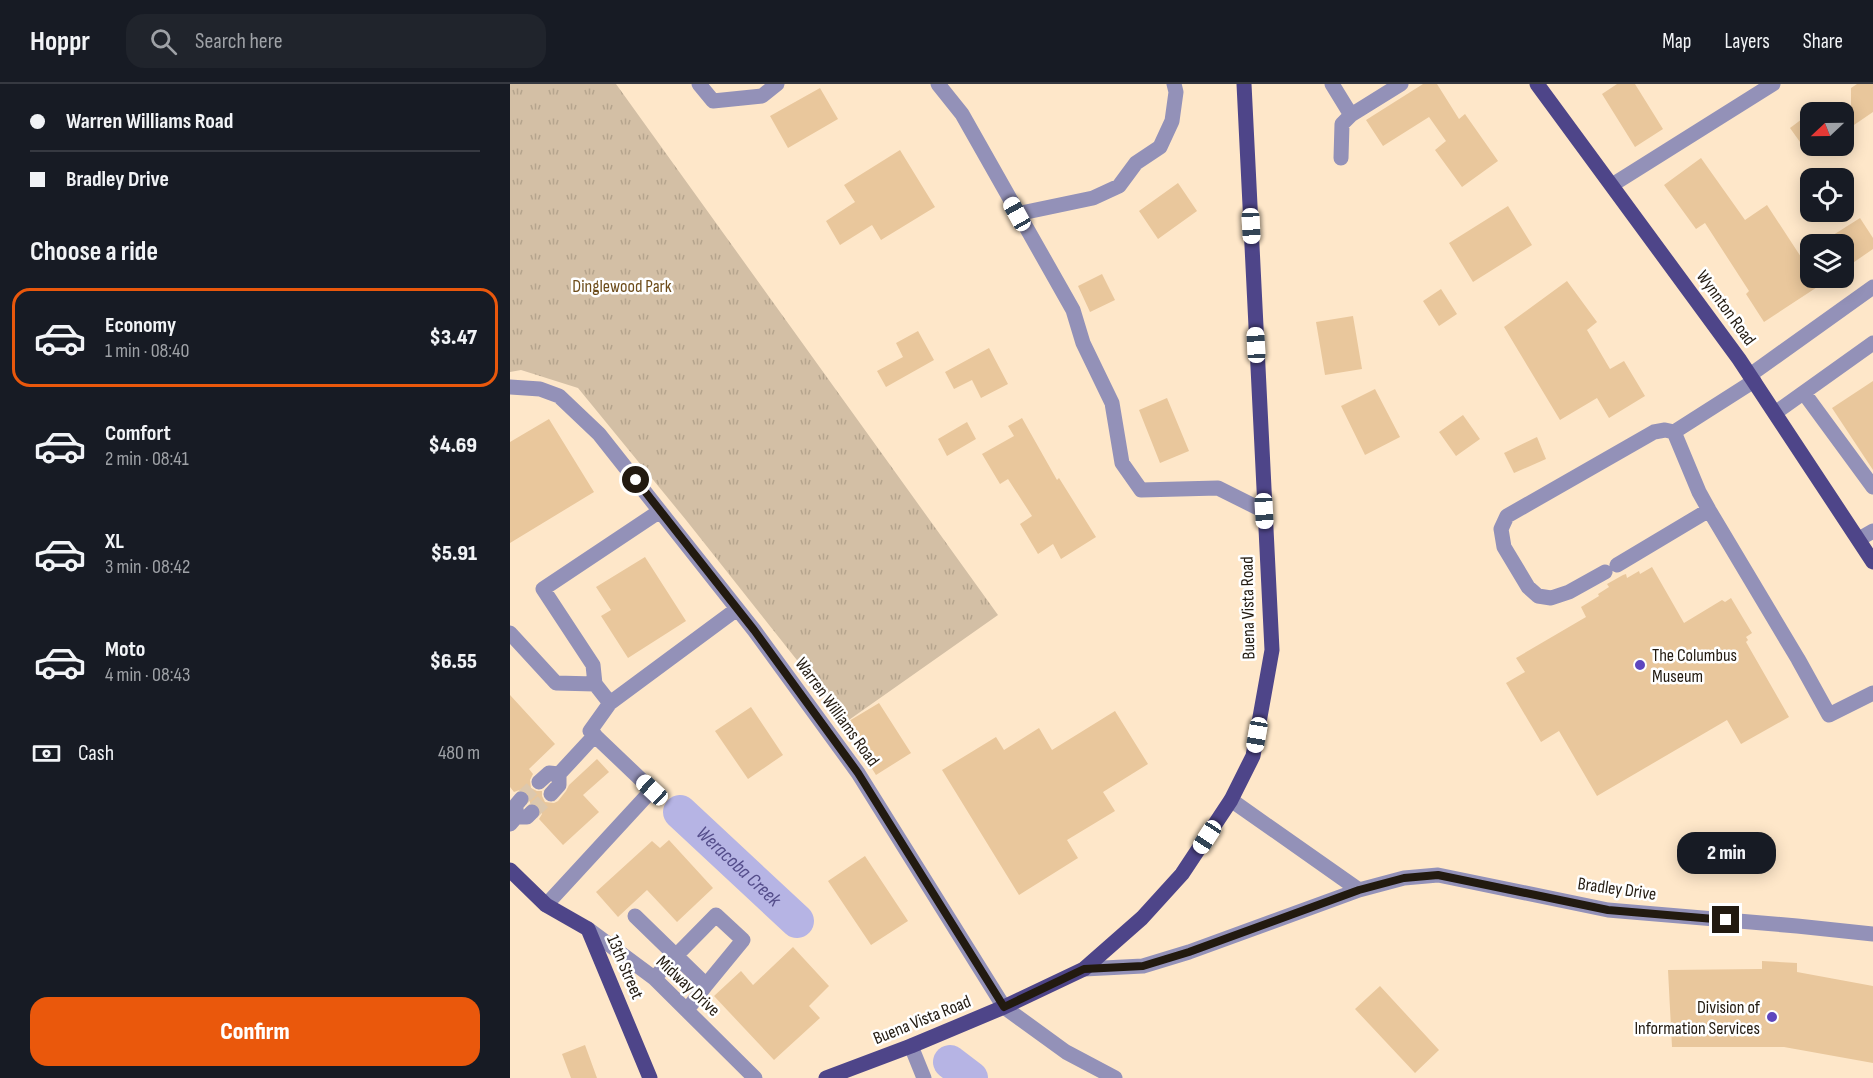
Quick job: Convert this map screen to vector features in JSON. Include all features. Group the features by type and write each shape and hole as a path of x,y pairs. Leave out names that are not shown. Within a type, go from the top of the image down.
{"main road":[{"name":"Buena Vista Road","path":"826,1078 1004,1007 1084,969 1142,918 1182,874 1231,800 1253,756 1272,650 1244,84"},
{"name":"Wynnton Road","path":"1537,84 1752,378 1873,562"},
{"name":"13th Street","path":"510,870 546,905 588,929 650,1078"}],"street":[{"path":"699,84 713,101 762,96 777,84"},
{"path":"938,84 962,114 1073,310 1083,343 1112,403 1122,463 1141,490 1218,488 1264,511"},
{"path":"1017,214 1093,198 1119,186 1136,163 1160,147 1172,121 1176,92 1174,84"},
{"path":"1332,84 1352,115"},
{"path":"1341,158 1342,124 1352,115 1401,84"},
{"path":"1612,185 1773,84"},
{"path":"1709,510 1611,569 1569,592 1551,598 1538,596 1528,586 1504,547 1502,529 1508,516 1654,432 1665,430 1674,432 1752,378 1873,287"},
{"path":"1775,413 1873,343"},
{"name":"Warren Williams Road","path":"510,387 540,389 558,396 599,434 737,609 858,773 1004,1007 1066,1052 1115,1078"},
{"path":"1804,393 1873,487"},
{"path":"1674,432 1699,492 1829,715 1873,693"},
{"path":"610,703 595,684 593,665 543,589 660,511"},
{"path":"1859,539 1873,531"},
{"path":"546,905 652,790 590,730 610,703 737,609"},
{"path":"510,633 556,683 595,684"},
{"path":"545,788 559,785 559,774 595,735"},
{"path":"1231,800 1359,890"},
{"path":"513,821 527,817 527,806"},
{"name":"Bradley Drive","path":"1084,969 1143,966 1189,952 1359,890 1404,878 1438,875 1608,910 1873,934"},
{"path":"654,978 716,915 743,940 687,1010"},
{"path":"635,916 706,985"},
{"name":"Midway Drive","path":"588,929 654,978 755,1078"},
{"path":"911,1046 924,1078"}],"green space":[{"name":"Dinglewood Park","path":"510,84 616,84 998,615 846,722 578,388 521,370 510,372"}],"building":[{"path":"1423,84 1437,84 1459,119 1465,114 1498,161 1462,187 1435,150 1446,141 1429,117 1383,146 1366,120"},
{"path":"1617,84 1635,84 1663,129 1635,147 1602,94"},
{"path":"1857,84 1873,84 1873,112 1854,125 1854,102 1851,102 1851,88"},
{"path":"820,88 838,119 788,148 770,116"},
{"path":"1800,120 1800,142 1790,128"},
{"path":"900,150 935,207 881,240 872,225 840,245 826,221 855,202 844,185"},
{"path":"1701,158 1745,220 1767,205 1800,255 1800,288 1816,288 1764,322 1746,294 1749,291 1705,223 1696,229 1664,185"},
{"path":"1178,183 1197,211 1158,239 1139,211"},
{"path":"1508,206 1532,245 1473,282 1449,243"},
{"path":"1860,218 1873,238 1873,249 1854,262 1854,234 1835,234"},
{"path":"1102,274 1115,300 1090,312 1078,286"},
{"path":"1567,281 1597,322 1587,330 1610,369 1624,361 1645,396 1609,418 1597,398 1560,420 1504,327"},
{"path":"1441,289 1457,314 1439,326 1423,301"},
{"path":"1353,316 1362,369 1325,375 1316,322"},
{"path":"918,331 934,360 886,387 877,371 903,357 896,343"},
{"path":"989,348 1008,384 981,398 972,380 954,389 945,372"},
{"path":"1873,381 1873,470 1832,408"},
{"path":"1375,389 1400,437 1365,455 1341,406"},
{"path":"1167,398 1189,451 1160,463 1139,410"},
{"path":"1463,415 1480,439 1456,456 1439,432"},
{"path":"1022,418 1057,480 1059,478 1096,537 1061,559 1053,544 1038,554 1020,524 1032,516 1008,479 1000,484 982,454 1014,436 1008,426"},
{"path":"549,419 594,492 510,543 510,442"},
{"path":"967,422 976,439 947,456 938,439"},
{"path":"1537,437 1546,459 1514,473 1504,453"},
{"path":"645,557 686,621 628,658 601,616 611,610 596,587"},
{"name":"The Columbus Museum","path":"1652,567 1684,623 1722,600 1725,602 1731,598 1752,633 1746,637 1748,640 1746,642 1789,717 1741,744 1727,720 1597,796 1559,731 1541,742 1506,683 1525,672 1516,658 1586,617 1581,607 1599,596 1598,594 1609,587 1607,584 1623,575 1626,574 1627,578"},
{"path":"510,695 555,744 529,769 533,774 530,780 531,788 542,791 545,802 558,801 569,785 597,759 609,772 583,795 599,812 563,845 539,819 542,814 541,809 535,803 530,803 528,792 522,789 514,792 510,787"},
{"path":"879,703 911,753 876,775 844,724"},
{"path":"751,707 783,755 748,779 715,731"},
{"path":"1115,711 1148,764 1103,792 1115,811 1067,840 1078,858 1019,895 942,770 996,737 1004,750 1039,728 1052,750"},
{"path":"669,840 713,888 677,922 647,890 618,917 596,892 652,841 660,848"},
{"path":"865,856 908,921 871,945 828,881"},
{"path":"793,947 829,986 809,1006 820,1018 774,1060 714,996 741,971 753,985"},
{"name":"Division of Information Services","path":"1762,961 1797,963 1797,972 1873,986 1873,1063 1784,1047 1672,1047 1668,970 1762,969"},
{"path":"1380,986 1439,1050 1415,1073 1355,1009"},
{"path":"585,1045 597,1078 571,1078 562,1054"}],"waterway":[{"name":"Weracoba Creek","path":"680,812 797,921"},
{"name":"Weracoba Creek","path":"950,1062 971,1078"}],"tunnel":[{"path":"521,799 539,782"},
{"path":"532,812 551,794"}],"place":[{"name":"The Columbus Museum","path":"1640,665"},
{"name":"Division of Information Services","path":"1772,1017"}],"route":[{"path":"636,480 754,630 858,773 1004,1007 1084,969 1143,966 1189,952 1359,890 1404,878 1438,875 1608,910 1726,920"}]}
